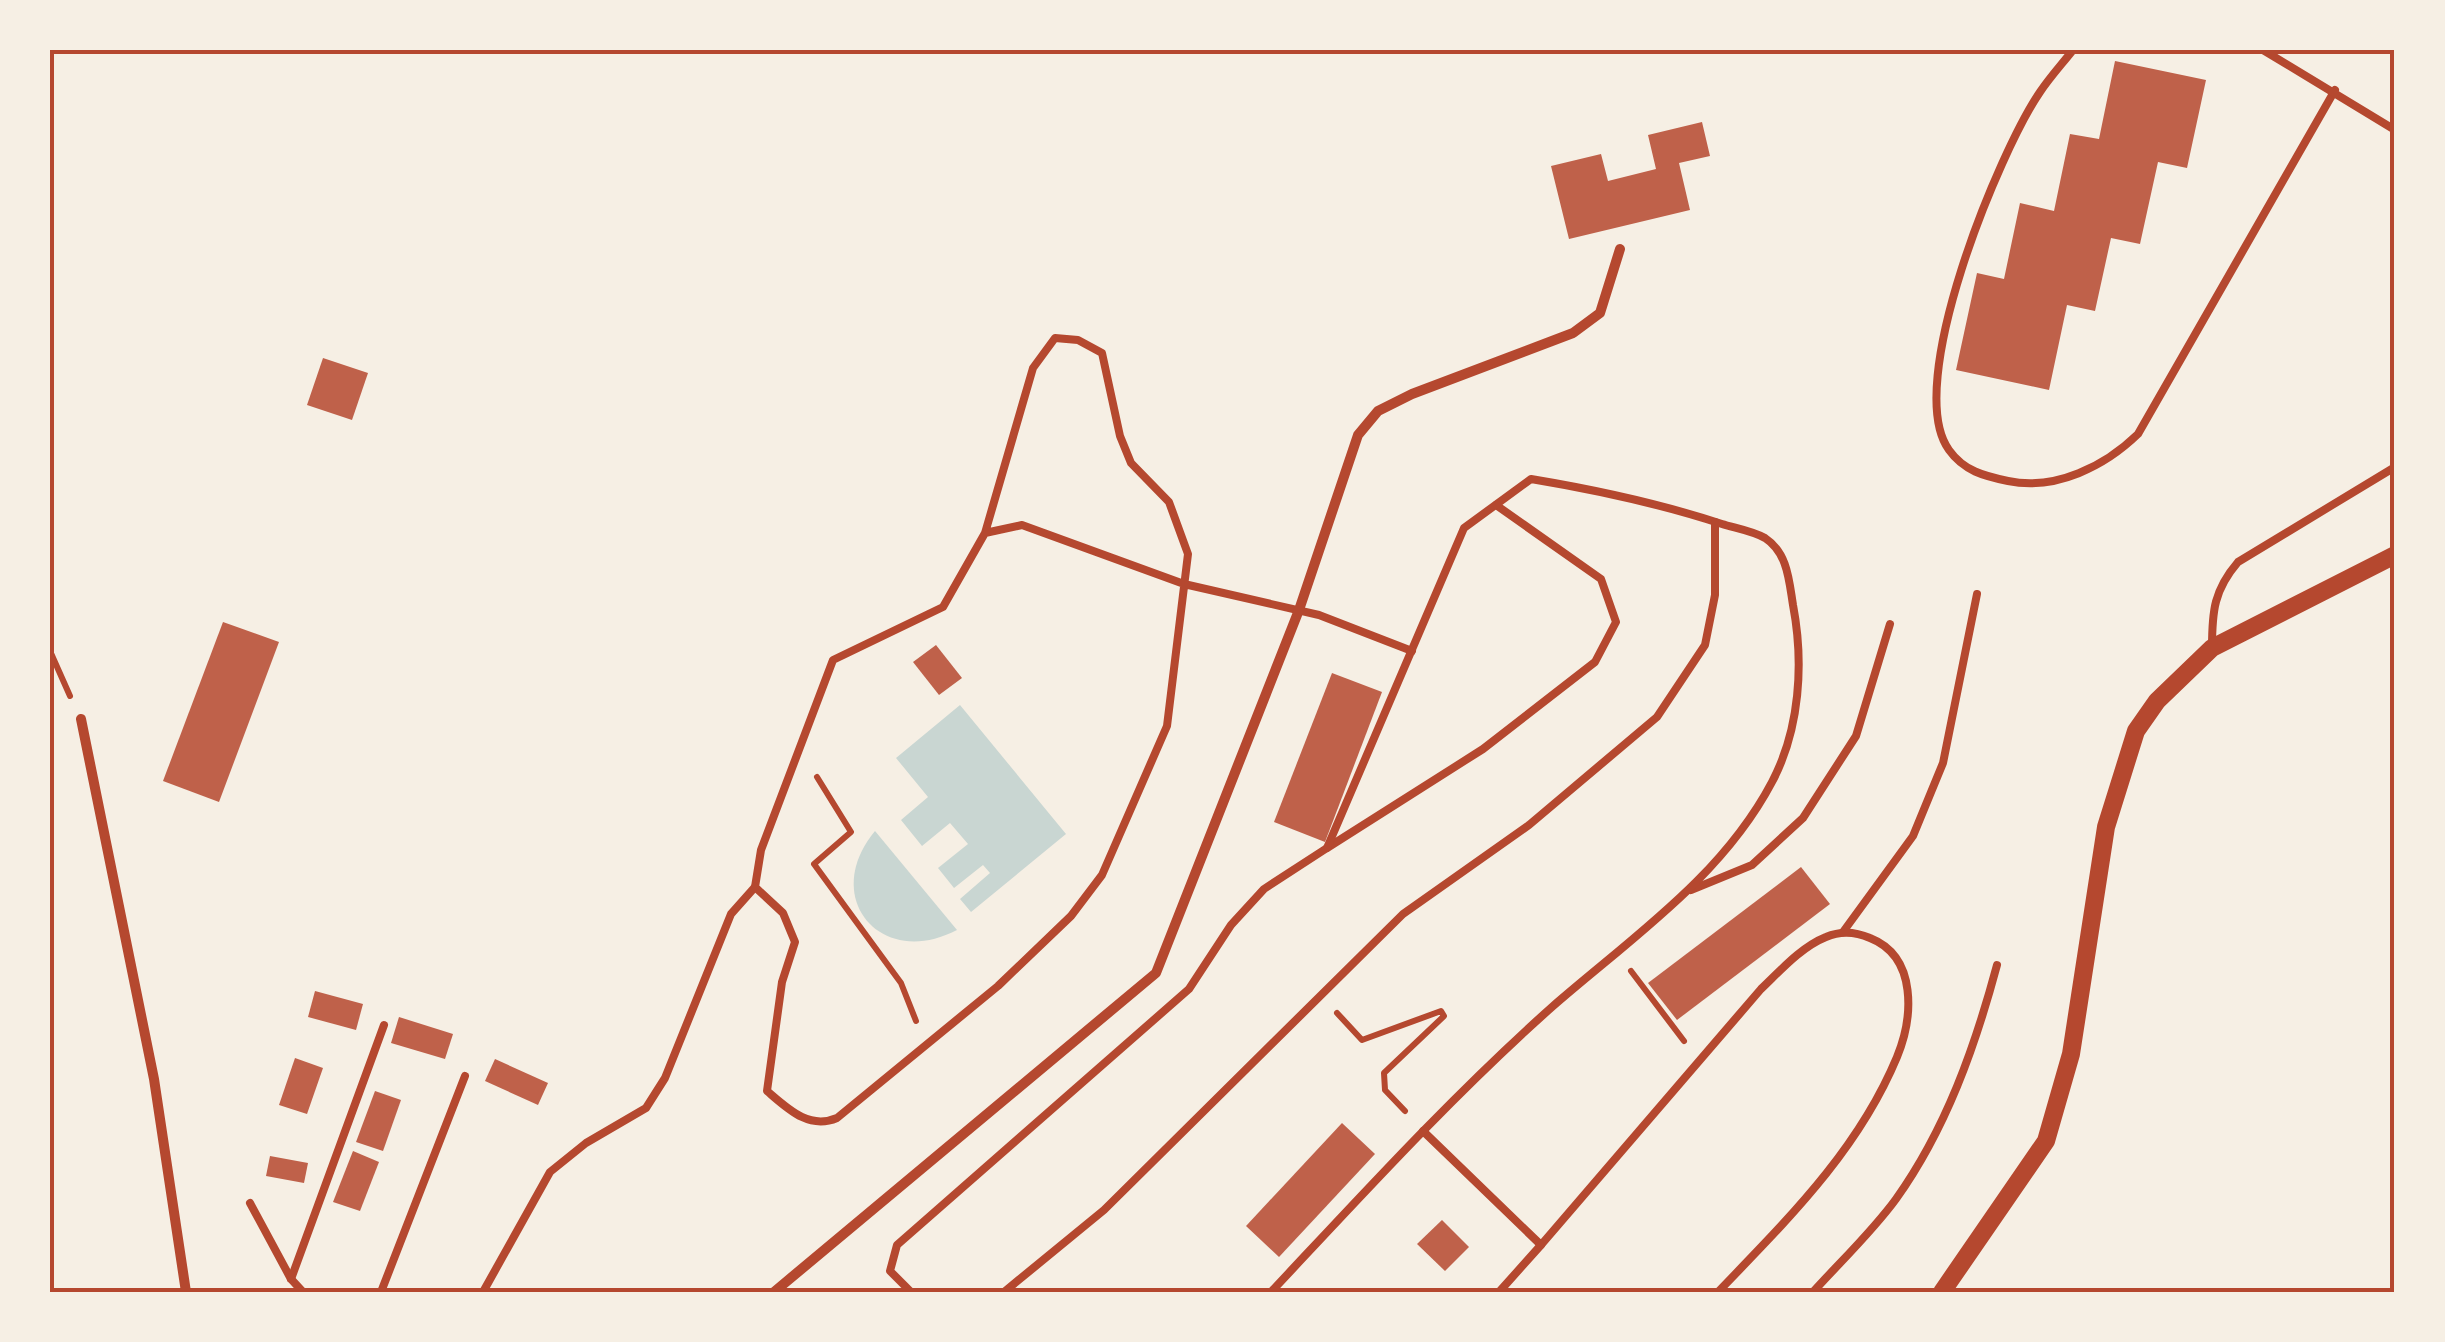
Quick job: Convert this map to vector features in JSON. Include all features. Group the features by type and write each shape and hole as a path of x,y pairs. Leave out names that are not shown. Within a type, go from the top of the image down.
{"street":[{"path":"774,1292 1156,973 1299,610 1358,435 1378,411 1573,333 1600,313 1620,249"},
{"path":"1942,1292 2046,1141 2072,1054 2106,827 2136,731 2156,701 2212,648 2395,555"},
{"path":"81,720 154,1080 186,1292"}],"lane":[{"path":"2073,50 2039,94 1968,241 1938,374 1940,430 1947,448 1981,475 2016,482 2089,470 2112,458 2138,434 2335,90"},
{"path":"2262,50 2335,90 2395,130"},
{"path":"483,1292 550,1172 586,1143 646,1108 665,1078 731,914 755,887 761,850 832,660 944,607 985,533 1034,368 1056,338 1078,340 1102,353 1120,436 1131,463 1170,502 1188,554 1167,726 1102,875 1071,916 998,986 827,1122 799,1118 767,1091 782,982 795,942 783,913 755,887"},
{"path":"2212,648 2212,606 2221,582 2238,562 2395,467"},
{"path":"1271,1292 1423,1130 1553,1007 1687,891 1744,828 1773,780 1789,739 1798,690 1798,628 1784,559 1764,538 1634,496 1531,480 1464,528 1327,848"},
{"path":"911,1292 890,1271 898,1246 1189,989 1230,925 1264,889 1483,749 1595,662 1616,622 1601,579 1496,506"},
{"path":"1004,1292 1104,1210 1403,914 1530,825 1658,717 1704,646 1715,595 1715,522"},
{"path":"985,533 1022,526 1184,584 1299,610 1412,650"},
{"path":"1843,932 1914,836 1944,763 1977,594"},
{"path":"1687,891 1752,866 1803,818 1856,736 1890,624"},
{"path":"1499,1292 1698,1060 1795,957 1824,937 1843,932 1881,942 1905,975 1909,1005 1897,1056 1858,1133 1835,1165 1718,1292"},
{"path":"1813,1292 1896,1200 1944,1114 1974,1049 1998,965"},
{"path":"290,1279 384,1026"},
{"path":"381,1292 465,1076"},
{"path":"1423,1130 1540,1246"},
{"path":"250,1203 290,1279 303,1292"}],"path":[{"path":"50,651 81,720"},
{"path":"822,764 816,780 851,832 814,864 901,983 928,1043"},
{"path":"1646,989 1698,1060"},
{"path":"1320,994 1362,1040 1441,1010 1444,1016 1384,1073 1385,1090 1423,1130"}],"shaded area":[{"path":"960,705 1066,834 971,912 960,899 990,873 983,865 954,888 938,868 968,844 950,823 922,846 901,820 928,797 896,758"},
{"path":"875,831 957,930 929,940 904,941 883,934 866,920 856,902 854,880 860,856"}],"building":[{"path":"2115,61 2206,80 2187,168 2158,162 2140,244 2111,238 2095,311 2067,305 2049,390 1956,370 1977,273 2004,279 2020,203 2054,211 2070,134 2099,139"},
{"path":"1702,122 1710,156 1679,163 1690,210 1569,239 1551,166 1601,154 1608,181 1656,169 1648,135"},
{"path":"323,358 368,373 352,420 307,405"},
{"path":"223,622 279,642 219,802 163,781"},
{"path":"936,645 962,678 939,695 913,662"},
{"path":"1332,673 1382,692 1325,842 1274,822"},
{"path":"1801,867 1830,904 1677,1020 1648,983"},
{"path":"315,991 363,1004 356,1030 308,1017"},
{"path":"399,1017 453,1034 445,1059 391,1043"},
{"path":"295,1058 323,1068 307,1114 279,1105"},
{"path":"495,1059 548,1083 538,1105 485,1081"},
{"path":"375,1091 401,1100 383,1151 356,1142"},
{"path":"1342,1123 1375,1154 1279,1257 1246,1226"},
{"path":"353,1151 379,1162 360,1211 333,1202"},
{"path":"270,1156 308,1163 304,1183 266,1176"},
{"path":"1442,1220 1469,1247 1445,1271 1417,1244"}]}
